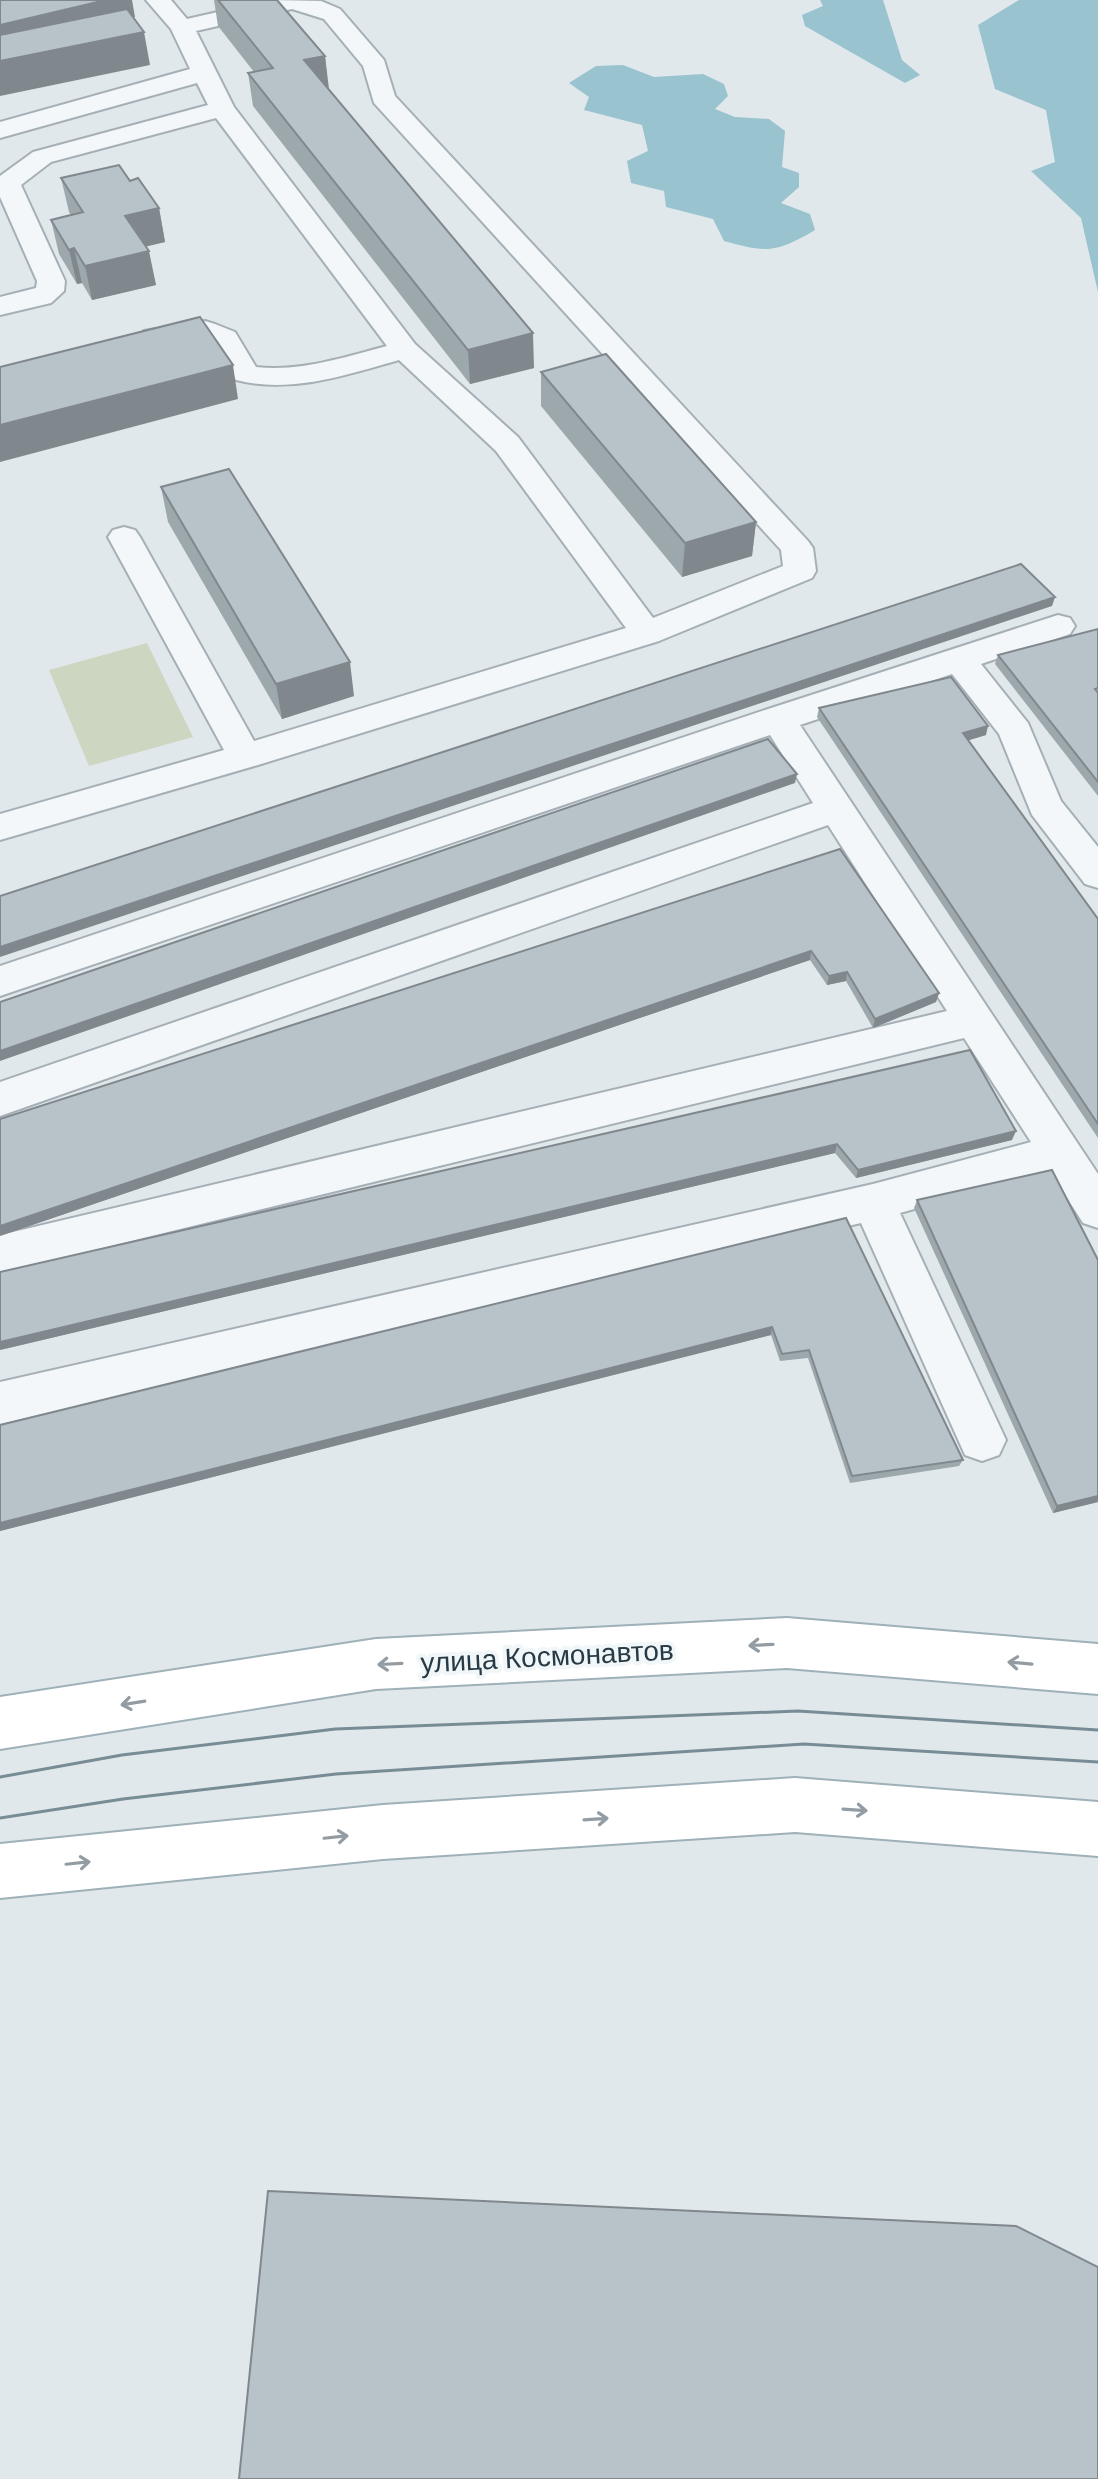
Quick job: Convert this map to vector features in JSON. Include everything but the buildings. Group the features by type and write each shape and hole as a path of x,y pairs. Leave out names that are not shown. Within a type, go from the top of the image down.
{"main road":[{"name":"улица Космонавтов","path":"0,1723 376,1664 787,1643 1098,1669"},
{"path":"0,1871 383,1832 795,1805 1098,1829"}],"street":[{"path":"158,0 182,27 222,109 405,350 507,444 647,633"},
{"path":"0,827 647,633 800,571 797,548 383,98 375,65 332,14 292,2 182,27"},
{"path":"0,130 204,73"},
{"path":"0,306 41,297 50,291 51,281 7,183 42,157 222,109"},
{"path":"131,343 175,332 205,330 225,338 246,374 269,379 293,377 405,350"},
{"path":"124,537 245,756"},
{"path":"0,981 1058,626"},
{"path":"960,660 1015,731 1045,806 1098,874"},
{"path":"777,718 1098,1210"},
{"path":"0,1099 837,808"},
{"path":"0,1254 974,1020"},
{"path":"0,1403 873,1202 1061,1151"},
{"path":"873,1202 982,1440"}],"green space":[{"path":"147,643 193,737 89,766 49,670"}],"water":[{"path":"820,0 883,0 902,60 920,75 905,83 805,26 802,15 823,6"},
{"path":"1019,0 1098,0 1098,292 1081,218 1031,171 1055,162 1046,110 995,89 978,25"},
{"path":"623,65 654,77 703,74 724,84 728,96 715,109 735,117 769,119 785,131 782,167 799,173 799,187 781,203 810,214 815,230 771,249 739,245 724,241 713,219 666,207 664,191 631,183 627,161 648,151 642,125 584,110 589,97 569,83 596,66"}],"tram line":[{"path":"0,1777 122,1755 335,1729 798,1711 1098,1730"},
{"path":"0,1818 123,1799 336,1774 804,1744 1098,1762"}]}
